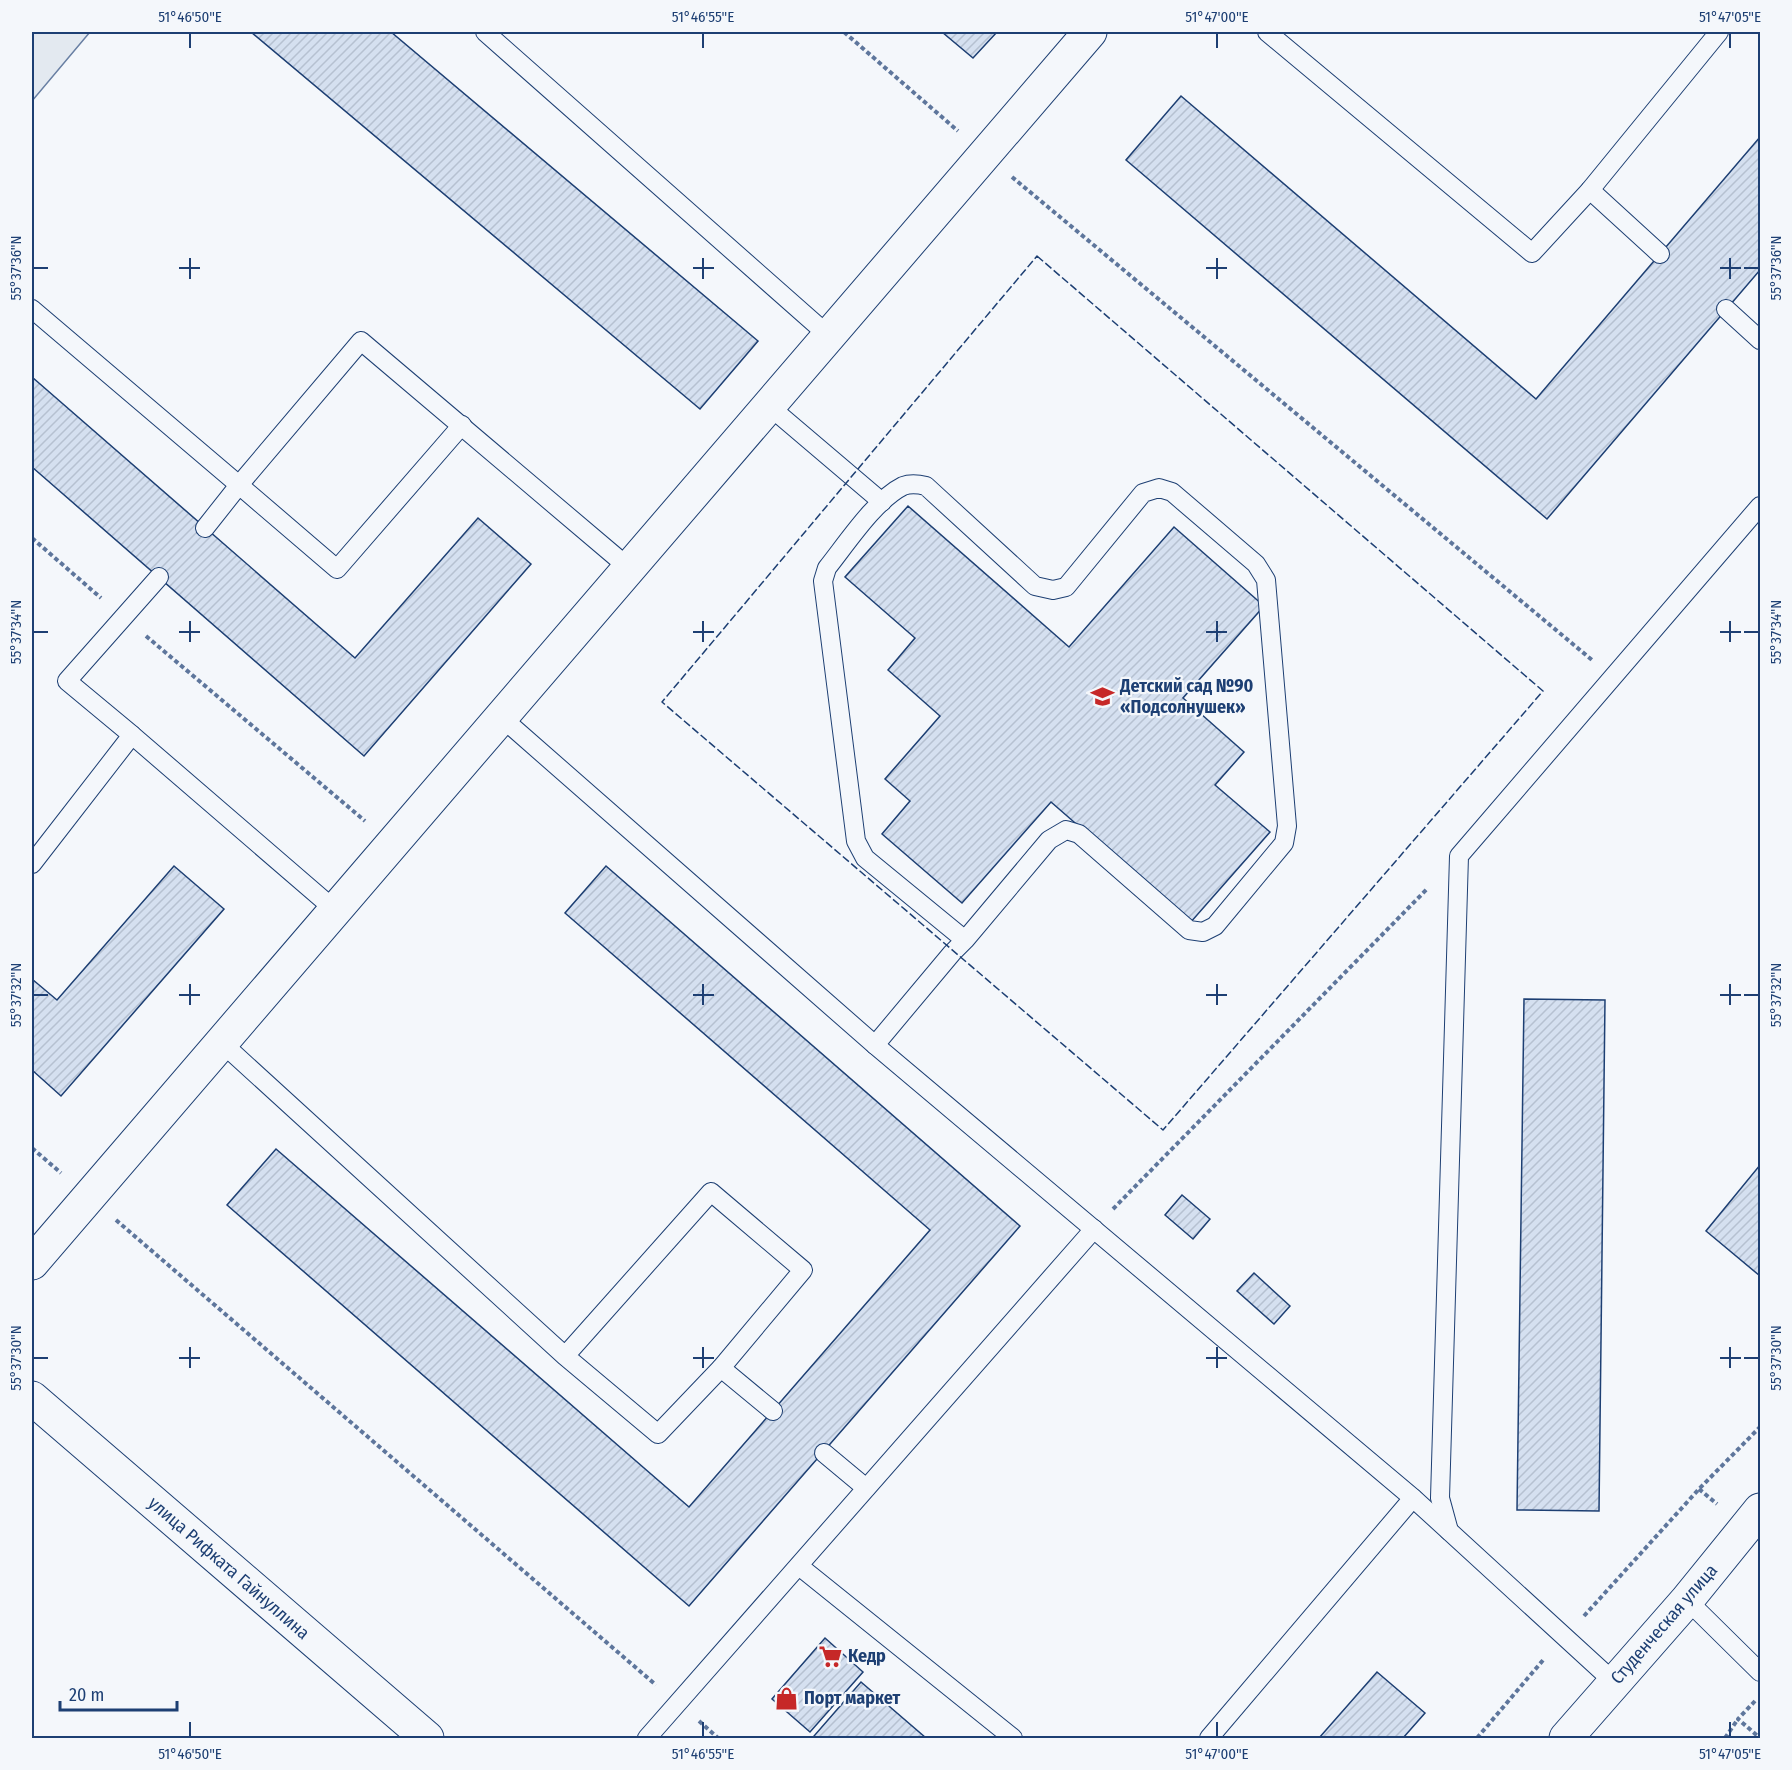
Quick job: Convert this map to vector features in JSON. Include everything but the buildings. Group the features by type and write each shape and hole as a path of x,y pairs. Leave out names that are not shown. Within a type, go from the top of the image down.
{"street":[{"path":"32,1263 1090,32"},
{"name":"улица Рифката Гайнуллина","path":"32,1398 427,1738"},
{"name":"Студенческая улица","path":"1569,1736 1687,1600 1761,1510"}],"lane":[{"path":"485,32 829,336"},
{"path":"1267,32 1532,253 1590,190 1719,32"},
{"path":"1590,190 1660,254"},
{"path":"32,309 337,569 462,425"},
{"path":"1726,309 1761,340"},
{"path":"205,528 361,341 629,568"},
{"path":"769,405 882,502"},
{"path":"875,1045 965,939 1049,840 1066,830 1080,834 1189,930 1203,932 1215,926 1284,843 1287,826 1266,580 1256,564 1172,492 1159,488 1143,493 1066,586 1053,591 1035,586 926,486 915,483 903,486 882,502 827,568 823,581 856,842 865,858 965,939"},
{"path":"1449,1531 1440,1498 1459,856 1761,506"},
{"path":"159,577 67,681 335,910"},
{"path":"501,717 875,1045 1413,1498 1614,1682"},
{"path":"32,864 132,735"},
{"path":"221,1042 566,1356 658,1434 721,1368 803,1270 711,1192 566,1356"},
{"path":"647,1738 1094,1229"},
{"path":"721,1368 773,1411"},
{"path":"824,1453 866,1488"},
{"path":"1209,1738 1413,1498"},
{"path":"799,1566 1013,1738"},
{"path":"1687,1600 1761,1672"}],"path":[{"path":"844,32 985,154 1613,677"},
{"path":"32,538 392,844"},
{"path":"1094,1229 1459,856"},
{"path":"32,1148 718,1738"},
{"path":"1477,1738 1563,1636 1699,1488 1761,1427"},
{"path":"1725,1738 1738,1719 1761,1695"},
{"path":"1738,1719 1761,1738"}],"shaded area":[{"path":"32,32 90,32 32,101"}],"fence":[{"path":"1037,256 1543,691 1163,1130 662,702 1037,256"}],"place":[{"name":"Детский сад №90 «Подсолнушек»","path":"1102,696"},
{"name":"Кедр","path":"830,1656"},
{"name":"Порт маркет","path":"786,1698"}]}
